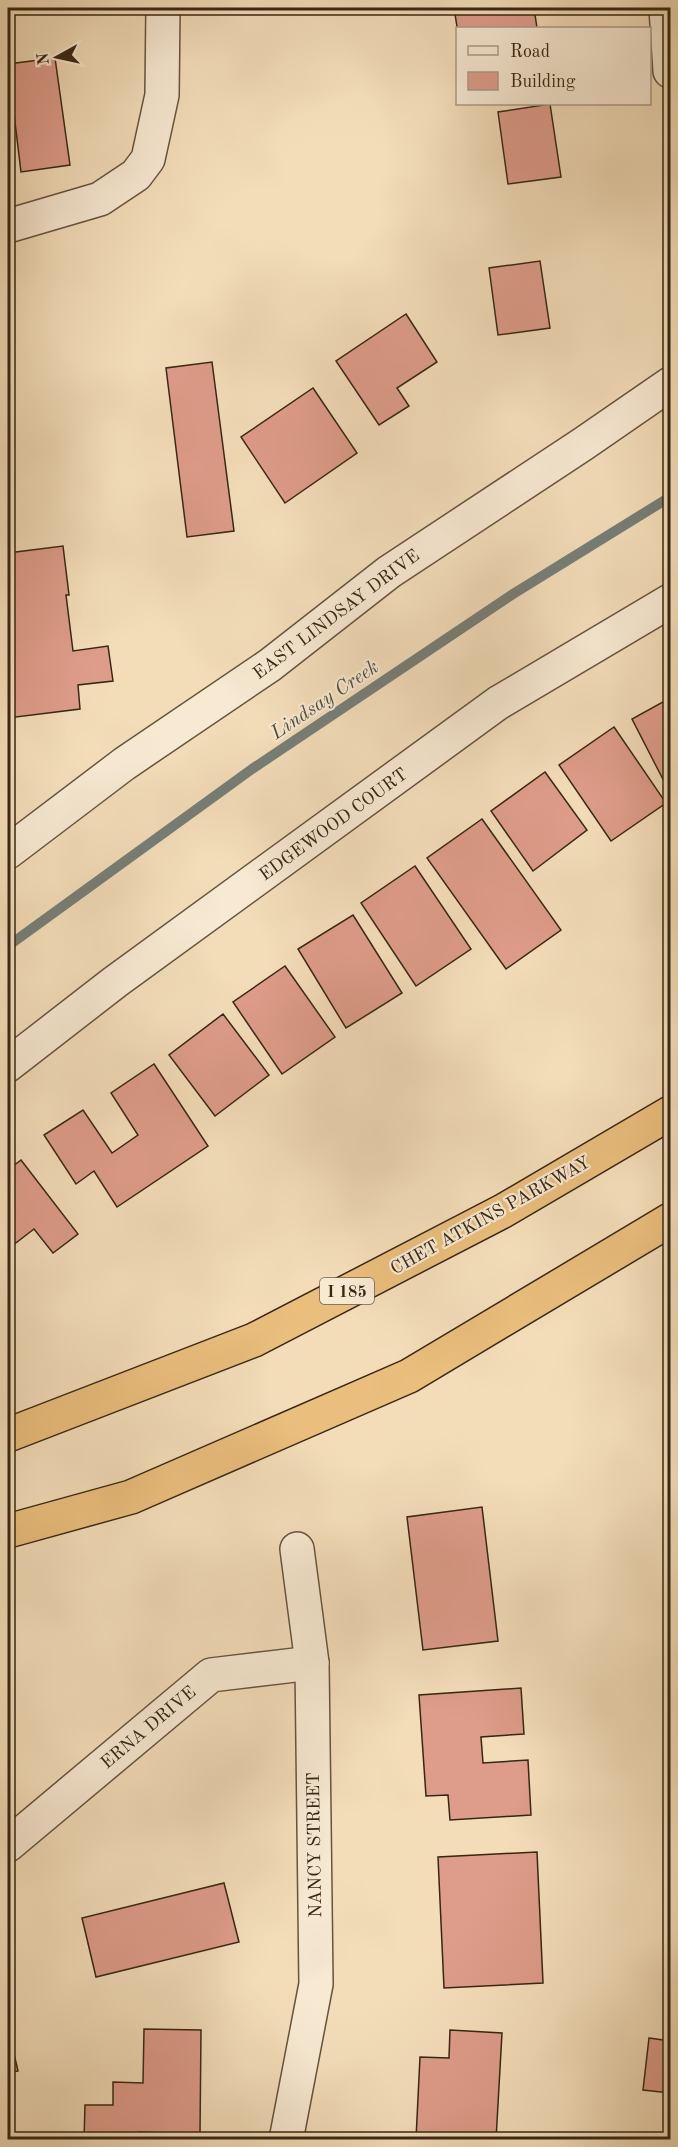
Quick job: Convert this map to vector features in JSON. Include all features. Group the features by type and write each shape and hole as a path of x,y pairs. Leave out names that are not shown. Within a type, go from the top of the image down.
{"highway":[{"name":"CHET ATKINS PARKWAY","path":"8,1435 254,1340 503,1211 670,1113"},
{"path":"8,1531 131,1497 409,1376 670,1220"}],"street":[{"path":"8,226 100,199 136,176 148,159 162,95 163,8"},
{"path":"666,8 670,71"},
{"name":"EAST LINDSAY DRIVE","path":"8,852 124,764 270,665 389,572 670,384"},
{"name":"EDGEWOOD COURT","path":"8,1065 115,982 498,703 670,601"},
{"name":"NANCY STREET","path":"286,2139 316,1984 312,1662 297,1549"},
{"name":"ERNA DRIVE","path":"8,1845 211,1675 312,1662"}],"building":[{"path":"454,8 534,8 537,27 457,27"},
{"path":"55,58 70,165 21,172 8,64"},
{"path":"550,105 561,177 508,184 498,112"},
{"path":"540,261 550,328 498,335 489,268"},
{"path":"406,314 437,362 397,388 409,406 379,425 336,361"},
{"path":"212,362 234,531 187,537 166,368"},
{"path":"313,388 357,453 285,503 241,437"},
{"path":"63,546 73,651 108,646 113,681 78,685 80,709 8,718 8,567 10,566 8,553"},
{"path":"670,698 670,793 632,719"},
{"path":"614,727 666,803 611,841 559,765"},
{"path":"545,772 587,830 533,871 491,811"},
{"path":"482,819 561,930 506,969 427,858"},
{"path":"415,866 471,949 416,986 361,903"},
{"path":"353,915 402,993 346,1028 298,949"},
{"path":"285,966 335,1037 282,1074 233,1002"},
{"path":"223,1014 269,1075 215,1116 169,1055"},
{"path":"154,1064 208,1146 117,1207 94,1171 76,1184 44,1135 83,1110 112,1153 138,1135 111,1093"},
{"path":"21,1160 78,1234 53,1253 34,1229 8,1249 8,1170"},
{"path":"482,1507 498,1641 423,1650 407,1517"},
{"path":"521,1688 524,1734 481,1737 483,1763 528,1760 531,1815 450,1820 448,1795 426,1796 419,1695"},
{"path":"537,1852 543,1983 444,1988 438,1857"},
{"path":"224,1883 239,1942 96,1977 82,1918"},
{"path":"8,2028 18,2071 8,2073"},
{"path":"144,2029 201,2030 200,2134 139,2132 139,2140 84,2140 85,2105 113,2105 113,2082 143,2083"},
{"path":"450,2030 502,2033 496,2140 416,2139 420,2057 449,2058"},
{"path":"649,2038 670,2041 670,2093 643,2090"}],"waterway":[{"name":"Lindsay Creek","path":"8,946 252,769 513,594 670,497"}]}
